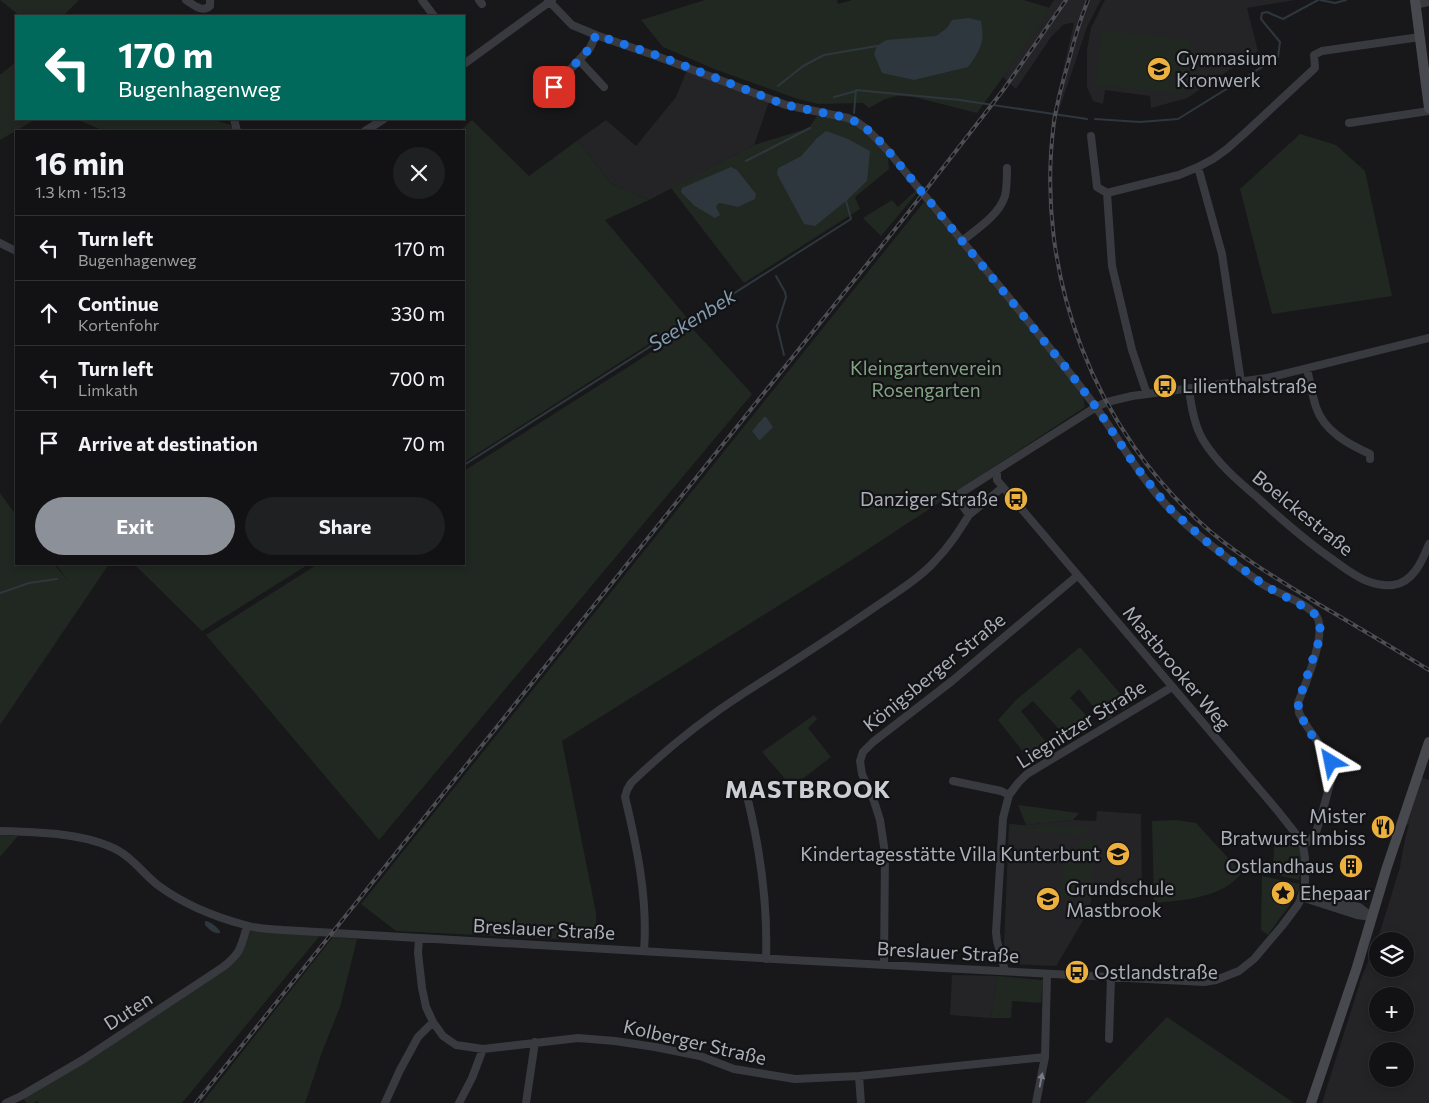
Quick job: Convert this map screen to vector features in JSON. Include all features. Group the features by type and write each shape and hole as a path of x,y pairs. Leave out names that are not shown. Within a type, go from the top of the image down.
{"main road":[{"path":"1415,2 1429,110"},
{"path":"1311,1103 1429,742"}],"street":[{"path":"189,1 202,9 206,9 210,6 210,0"},
{"path":"422,0 433,15"},
{"path":"465,63 550,1 572,25 786,105 848,118 868,130 879,140 1096,407 1134,464 1168,507 1207,542 1264,585 1310,610 1317,616 1320,626 1320,638 1298,703 1299,713 1331,762 1333,773 1315,835 1303,846"},
{"path":"1415,2 1429,2"},
{"path":"554,87 590,48 596,35"},
{"path":"1091,136 1097,187 1107,193 1179,175 1198,167 1227,149 1316,68 1314,55 1322,50 1420,37"},
{"path":"579,60 604,87"},
{"path":"1349,123 1429,110"},
{"path":"367,130 382,120"},
{"path":"1198,167 1222,254 1241,382"},
{"path":"962,241 998,209 1005,196 1008,168"},
{"path":"1107,193 1112,266 1132,350 1147,394"},
{"path":"0,243 15,250"},
{"path":"969,515 956,496 1096,407 1112,400 1267,378 1429,338"},
{"path":"1307,369 1316,408 1323,421 1329,429 1340,437 1370,454 1370,459"},
{"name":"Boelckestraße","path":"1189,389 1195,421 1203,439 1228,472 1318,550 1351,573 1366,581 1378,584 1394,585 1405,582 1414,574 1429,544"},
{"name":"Mastbrooker Weg","path":"997,470 997,480 1296,834 1303,846 1305,858 1305,884 1300,897"},
{"path":"644,951 646,929 644,900 637,850 626,797 631,783 693,729 742,694 837,633 925,570 935,561 956,535 969,515 1003,487"},
{"name":"Königsberger Straße","path":"884,965 885,853 880,820 862,774 860,760 863,752 872,742 952,681 1077,576"},
{"name":"Liegnitzer Straße","path":"1005,971 997,941 996,917 1003,818 1009,795 1027,774 1172,686"},
{"path":"953,781 1001,791 1009,795"},
{"path":"747,796 759,852 764,891 766,959"},
{"name":"Breslauer Straße","path":"0,831 35,832 100,842 120,851 137,864 158,886 195,908 247,926 283,930 766,959 1111,977"},
{"path":"1109,1039 1111,977 1204,982 1216,980 1238,970 1254,959 1298,906 1300,897 1357,915 1372,917"},
{"name":"Duten","path":"6,1103 84,1059 234,959 240,951 247,926"},
{"name":"Kolberger Straße","path":"419,938 418,953 426,1008 443,1036 456,1044 483,1049 578,1038 631,1043 700,1056 734,1070 795,1079 859,1076 1045,1057"},
{"path":"1036,1103 1045,1057 1047,974"},
{"path":"385,1103 418,1037 433,1022"},
{"path":"526,1103 535,1042"},
{"path":"459,1103 472,1078 483,1049"},
{"path":"859,1076 861,1103"}],"shaded area":[{"path":"1054,0 1101,0 1087,27 1055,122 1051,122 1074,23 1063,25 1051,37 1016,89 1003,77"},
{"name":"Gymnasium Kronwerk","path":"1105,0 1295,0 1247,8 1258,51 1187,98 1151,108 1150,96 1105,90 1103,104 1093,101 1087,87 1087,50 1091,28"},
{"path":"969,18 981,21 982,40 979,50 968,67 914,80 882,73 874,54 877,46 886,40 936,36 947,28 952,20"},
{"path":"689,65 771,96 754,145 649,200 610,183 578,140 606,120 636,146 676,97"},
{"path":"826,131 848,139 870,151 867,181 815,226 804,224 777,174 778,168 801,156"},
{"path":"731,167 737,170 756,194 755,199 738,207 719,203 716,207 720,215 715,218 695,206 681,192 682,188"},
{"path":"764,417 773,427 759,440 752,431"},
{"path":"1418,776 1429,780 1429,1103 1322,1103 1369,959 1369,977 1414,977 1414,932 1380,932 1400,867 1409,825 1402,823"},
{"name":"Grundschule Mastbrook","path":"1097,811 1141,814 1142,886 1092,889 1090,909 1056,966 1010,964 1004,944 1009,824 1026,825 1073,820 1096,821"},
{"path":"205,921 215,926 220,933 210,930 205,925"},
{"path":"952,975 997,976 991,1018 950,1015"}],"green space":[{"path":"0,0 79,0 64,15 19,15"},
{"path":"705,0 837,0 838,4 852,0 1024,0 1050,8 977,113 914,97 897,96 885,99 869,108 863,103 819,104 798,99 714,69 663,47 641,20"},
{"path":"1102,30 1190,40 1185,94 1096,85"},
{"path":"15,63 15,120 34,120 0,140 0,75"},
{"path":"817,116 847,120 866,131 888,155 889,169 855,197 860,209 744,283 671,188 754,145 809,128","holes":["816,139 804,224 778,168 801,156","682,189 738,207 719,203 716,207 717,211"]},
{"path":"78,120 215,120 231,125 233,130 102,130"},
{"path":"472,120 529,176 578,140 610,183 649,200 605,220 688,319 465,461 465,130 461,130"},
{"path":"1300,134 1336,145 1365,171 1392,296 1272,314 1240,189"},
{"path":"915,191 917,193 881,236 863,218 892,200 898,207"},
{"name":"Kleingartenverein Rosengarten","path":"924,202 1082,390 1085,407 850,561 562,741 596,913 596,941 396,931 361,904"},
{"path":"691,327 752,394 379,840 206,635 316,565 465,565 465,470"},
{"path":"0,493 15,514 15,565 55,565 69,582 57,565 108,565 0,725"},
{"path":"135,565 307,565 202,631"},
{"path":"1080,647 1130,705 1123,710 1114,702 1104,708 1113,717 1105,721 1079,689 1070,698 1095,725 1070,741 1033,701 1021,711 1053,751 1033,764 998,720 1016,700"},
{"path":"814,715 817,719 808,728 831,757 792,787 762,752"},
{"path":"1018,805 1079,813 1073,820 1026,825"},
{"path":"1176,820 1196,823 1242,873 1227,886 1208,895 1154,903 1152,821"},
{"path":"1038,826 1093,828 1093,831 1086,831 1086,835 1012,830 1012,827 1037,829"},
{"path":"1290,832 1301,854 1299,880 1273,874 1274,845"},
{"path":"0,835 18,836 0,857"},
{"path":"1080,841 1093,841 1091,898 1062,897 1064,862 1060,862 1060,855 1080,855"},
{"path":"1262,876 1300,884 1292,902 1268,935 1261,930"},
{"path":"247,926 322,933 182,1103 39,1103 37,1101 27,1103 21,1096 234,959"},
{"path":"333,937 357,939 340,1007 305,1103 202,1103"},
{"path":"997,976 1043,980 1041,1003 1012,1001 1011,1018 991,1018"},
{"path":"1167,1017 1294,1103 1085,1103"}],"waterway":[{"name":"Seekenbek","path":"1095,119 1140,122 1178,119 1278,57 1280,42 1261,19 1262,13 1267,12 1283,19 1318,0"},
{"name":"Seekenbek","path":"1320,0 1335,3 1346,0"},
{"path":"778,86 803,66 824,55 877,46"},
{"name":"Seekenbek","path":"854,113 856,90 960,100 1087,119"},
{"path":"834,97 856,91"},
{"path":"746,161 810,128"},
{"name":"Seekenbek","path":"465,464 851,219 846,201"},
{"path":"776,276 786,297 777,326 784,355"},
{"path":"0,593 29,583 57,579"}],"railway":[{"path":"196,1103 904,218 1004,89 1066,0"},
{"path":"1088,0 1075,38 1057,106 1050,179 1054,236 1064,292 1081,346 1105,398 1134,447 1170,492 1211,532 1278,579 1429,670"}],"place":[{"name":"Gymnasium Kronwerk","path":"1159,69"},
{"name":"Lilienthalstraße","path":"1165,386"},
{"name":"Danziger Straße","path":"1016,499"},
{"name":"Mister Bratwurst Imbiss","path":"1383,827"},
{"name":"Kindertagesstätte Villa Kunterbunt","path":"1118,854"},
{"name":"Ostlandhaus","path":"1351,866"},
{"name":"Ehepaar","path":"1283,893"},
{"name":"Grundschule Mastbrook","path":"1048,899"},
{"name":"Ostlandstraße","path":"1077,972"}],"district":[{"name":"MASTBROOK","path":"808,790"}],"route":[{"path":"554,87 590,48 596,35 659,56 786,105 848,118 868,130 890,153 1067,369 1096,407 1134,464 1168,507 1207,542 1264,585 1310,610 1317,616 1320,626 1320,638 1298,703 1299,713 1304,722 1331,762"}]}
